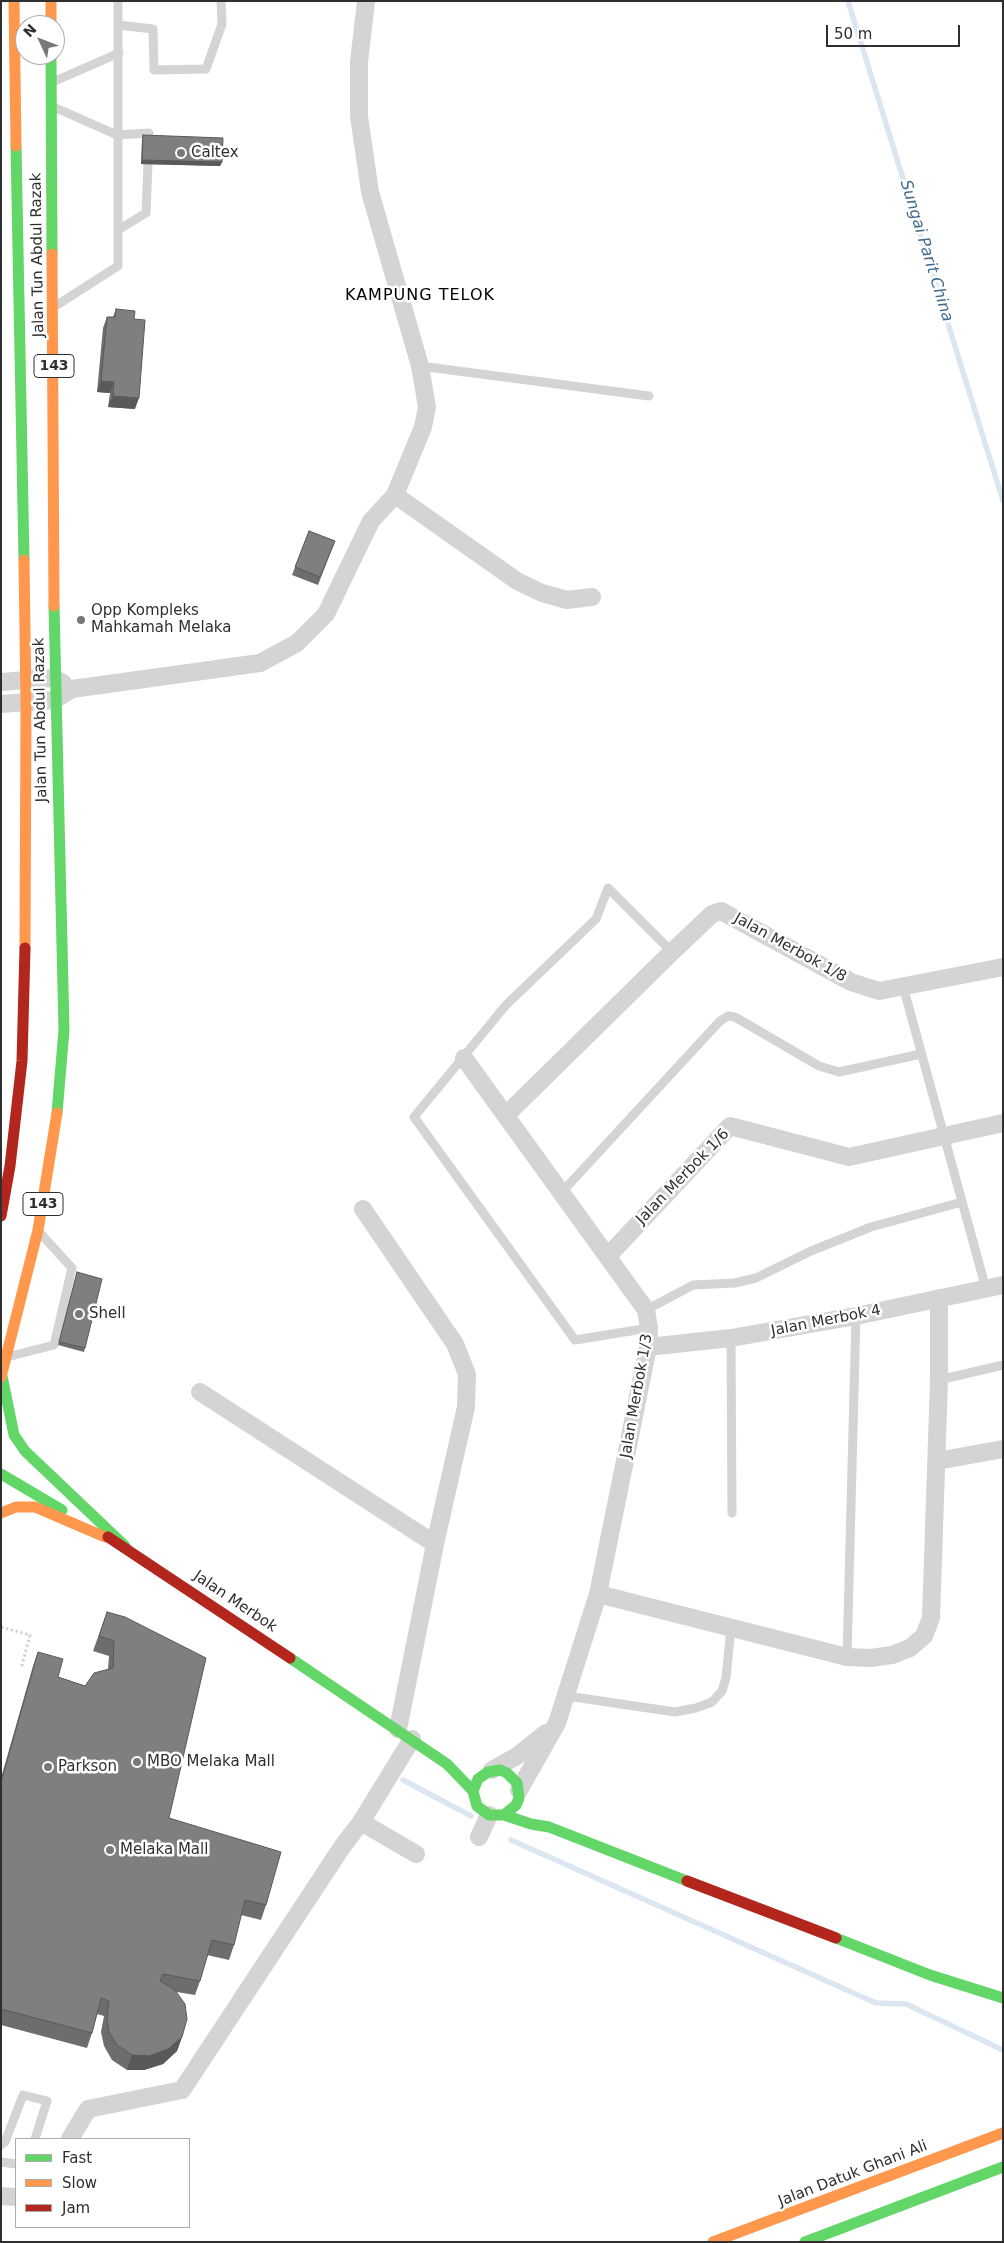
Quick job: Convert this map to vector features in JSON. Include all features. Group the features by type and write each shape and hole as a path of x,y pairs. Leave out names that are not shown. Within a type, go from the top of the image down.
{"main road":[{"name":"Jalan Tun Abdul Razak","path":"1,1216 10,1166 22,1052 25,980 26,680 14,1"},
{"path":"51,1 51,15"},
{"name":"Jalan Tun Abdul Razak","path":"1,1377 8,1356 38,1230 56,1130 64,1030 54,700 54,307 51,65"},
{"path":"1,1377 14,1435 25,1451 125,1546"},
{"name":"Jalan Merbok","path":"1,1474 125,1546 405,1734 447,1764 473,1791"},
{"path":"1,1513 16,1508 35,1507 125,1546"},
{"name":"Jalan Merbok","path":"447,1764 479,1771"},
{"path":"549,1827 529,1810 519,1794 513,1777 500,1770 479,1771 473,1791 477,1806 497,1815 549,1827 930,1975 1003,1998"},
{"path":"497,1815 516,1805 519,1794"},
{"path":"988,1994 1003,2003"},
{"name":"Jalan Datuk Ghani Ali","path":"713,2242 1003,2133"},
{"path":"805,2242 1003,2167"}],"street":[{"path":"1,704 54,700 72,689 260,663 297,643 326,614 371,521 395,496 424,427 427,407 420,366 370,192 359,116 359,62 366,1"},
{"path":"395,496 517,581 567,600 592,597"},
{"path":"1,682 54,678 72,689"},
{"name":"Jalan Merbok 1/8","path":"506,1115 712,914 721,911 865,988 879,991 1003,968"},
{"name":"Jalan Merbok 1/3","path":"464,1058 646,1310 649,1328 648,1347 598,1594 557,1723 519,1794"},
{"name":"Jalan Merbok 1/6","path":"608,1256 730,1126 849,1157 1003,1123"},
{"path":"71,2138 88,2109 182,2090 342,1847 361,1822 405,1734 434,1544 466,1407 467,1374 455,1344 364,1209"},
{"name":"Jalan Merbok 4","path":"648,1347 731,1338 856,1316 1003,1285"},
{"path":"598,1594 847,1657 871,1658 892,1655 910,1648 924,1636 931,1618 937,1461 939,1298"},
{"path":"200,1392 434,1544"},
{"path":"937,1461 1003,1449"},
{"name":"Jalan Merbok 1/3","path":"479,1771 529,1748 557,1723"},
{"path":"479,1837 497,1815"},
{"path":"361,1822 416,1854"},
{"path":"1,2196 15,2197"}],"lane":[{"path":"54,307 118,266 118,1"},
{"path":"118,25 153,29 154,70 206,69 222,24 222,1"},
{"path":"51,83 119,53"},
{"path":"51,106 117,135 149,132 148,139"},
{"path":"118,230 146,213 148,164"},
{"path":"420,366 649,396"},
{"path":"649,1328 575,1340 414,1117 506,1005 596,919 608,888 672,952"},
{"path":"903,986 986,1289"},
{"path":"562,1192 720,1021 728,1016 735,1017 819,1066 839,1072 922,1054"},
{"path":"646,1310 693,1285 735,1283 756,1278 812,1251 871,1227 962,1202"},
{"path":"8,1356 54,1345 72,1268 38,1230"},
{"path":"847,1657 856,1316"},
{"path":"731,1338 732,1513"},
{"path":"939,1380 1003,1365"},
{"path":"567,1696 675,1712 696,1708 712,1702 722,1691 726,1678 731,1628"},
{"path":"1,2145 5,2142 23,2095 47,2101 35,2138"},
{"path":"1,2162 15,2164"}],"path":[{"path":"1,1627 30,1635 21,1669"}],"building":[{"name":"Caltex","path":"143,135 223,138 222,162 142,160"},
{"path":"116,309 135,311 134,319 145,320 139,398 113,396 114,382 101,381 107,317 115,317"},
{"path":"309,531 335,541 320,577 295,567"},
{"name":"Shell","path":"77,1272 102,1279 85,1348 59,1342"},
{"name":"Melaka Mall","path":"107,1612 125,1617 206,1658 169,1818 281,1852 266,1905 245,1900 234,1945 212,1940 200,1981 163,1974 160,1981 175,1990 185,2004 187,2019 182,2037 168,2049 149,2056 132,2055 117,2045 109,2032 107,2017 109,2001 101,1998 92,2033 1,2009 1,1782 38,1652 63,1659 58,1677 85,1686 94,1673 113,1668 114,1641 99,1636"}],"waterway":[{"name":"Sungai Parit China","path":"848,1 1003,501"},
{"path":"403,1780 471,1816"},
{"path":"511,1840 876,2003 906,2004 1003,2050"}],"traffic: fast":[{"path":"51,65 52,254"},
{"path":"16,146 24,560"},
{"path":"54,606 64,1030 57,1113"},
{"path":"2,1376 14,1435 25,1451 125,1546"},
{"path":"1,1474 62,1510"},
{"path":"290,1658 447,1764 473,1791"},
{"path":"504,1815 516,1805 519,1798 517,1783 507,1773 500,1770 488,1772 478,1779 473,1791 477,1806 489,1815 504,1815 531,1824 549,1827 687,1881"},
{"path":"836,1938 930,1975 1003,1998"},
{"path":"805,2242 1003,2167"}],"traffic: slow":[{"path":"14,1 16,146"},
{"path":"51,1 51,15"},
{"path":"52,254 54,606"},
{"path":"24,560 26,703 25,948"},
{"path":"1,1377 38,1230 57,1113"},
{"path":"1,1513 16,1507 35,1507 105,1537"},
{"path":"713,2242 1003,2133"}],"traffic: jam":[{"path":"1,1216 10,1166 22,1061 25,948"},
{"path":"108,1537 290,1658"},
{"path":"687,1881 836,1938"}],"place":[{"name":"Caltex","path":"181,153"},
{"name":"Opp Kompleks Mahkamah Melaka","path":"81,620"},
{"name":"Shell","path":"79,1314"},
{"name":"MBO Melaka Mall","path":"137,1762"},
{"name":"Parkson","path":"48,1767"},
{"name":"Melaka Mall","path":"110,1850"}],"district":[{"name":"KAMPUNG TELOK","path":"420,296"}]}
